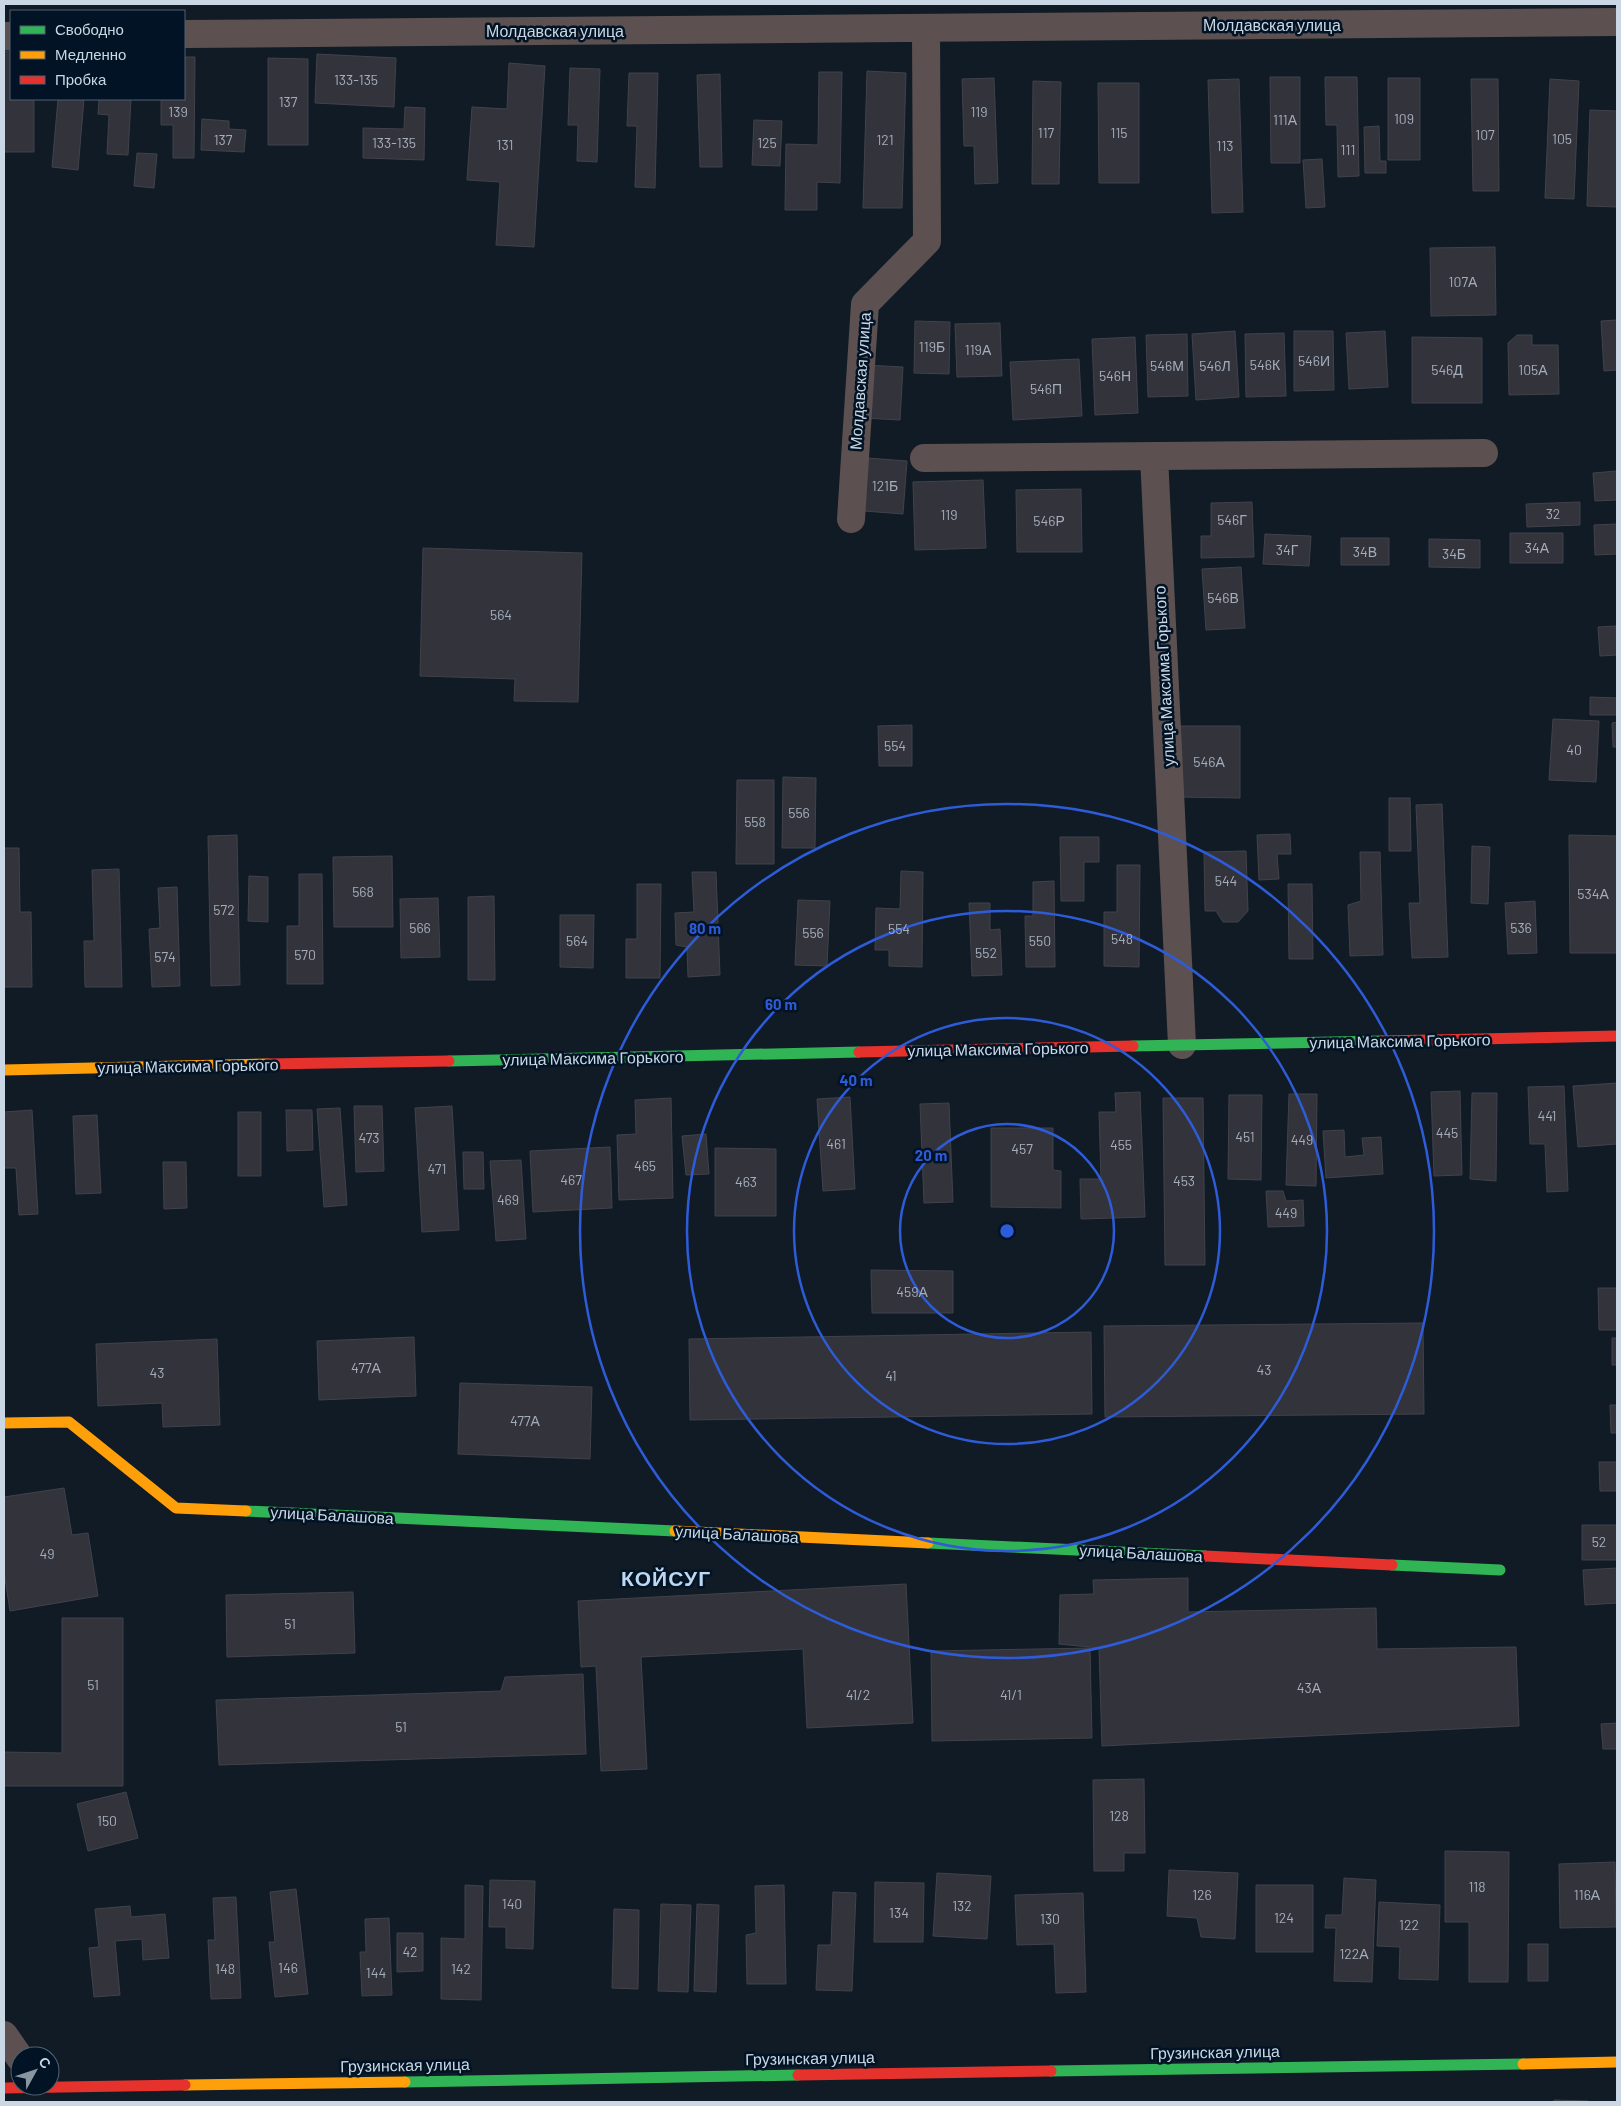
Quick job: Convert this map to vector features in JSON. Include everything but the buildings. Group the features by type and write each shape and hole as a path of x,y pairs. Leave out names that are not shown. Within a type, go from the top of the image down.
{"main road":[{"name":"улица Максима Горького","path":"4,1070 1617,1036"},
{"name":"улица Балашова","path":"4,1423 69,1422 176,1508 1500,1570"},
{"name":"Грузинская улица","path":"60,2092 1617,2062"}],"street":[{"name":"Молдавская улица","path":"185,34 1617,22"},
{"name":"Молдавская улица","path":"851,519 865,304 927,241 926,28"},
{"path":"924,458 1484,453"},
{"name":"улица Максима Горького","path":"1154,456 1182,1045"},
{"path":"4,2035 12,2046"}],"traffic: fast":[{"path":"1133,1046 1382,1041"},
{"path":"449,1061 859,1052"},
{"path":"246,1511 675,1531"},
{"path":"928,1543 1205,1556"},
{"path":"1392,1565 1500,1570"},
{"path":"1051,2071 1523,2064"},
{"path":"405,2082 798,2075"}],"traffic: slow":[{"path":"4,1070 268,1064"},
{"path":"4,1423 69,1422 176,1508 246,1511"},
{"path":"675,1531 928,1543"},
{"path":"1523,2064 1617,2062"},
{"path":"185,2085 405,2082"}],"traffic: jam":[{"path":"1382,1041 1617,1036"},
{"path":"859,1052 1133,1046"},
{"path":"268,1064 449,1061"},
{"path":"1205,1556 1392,1565"},
{"path":"798,2075 1051,2071"},
{"path":"4,2088 185,2085"}],"district":[{"name":"КОЙСУГ","path":"666,1579"}]}
